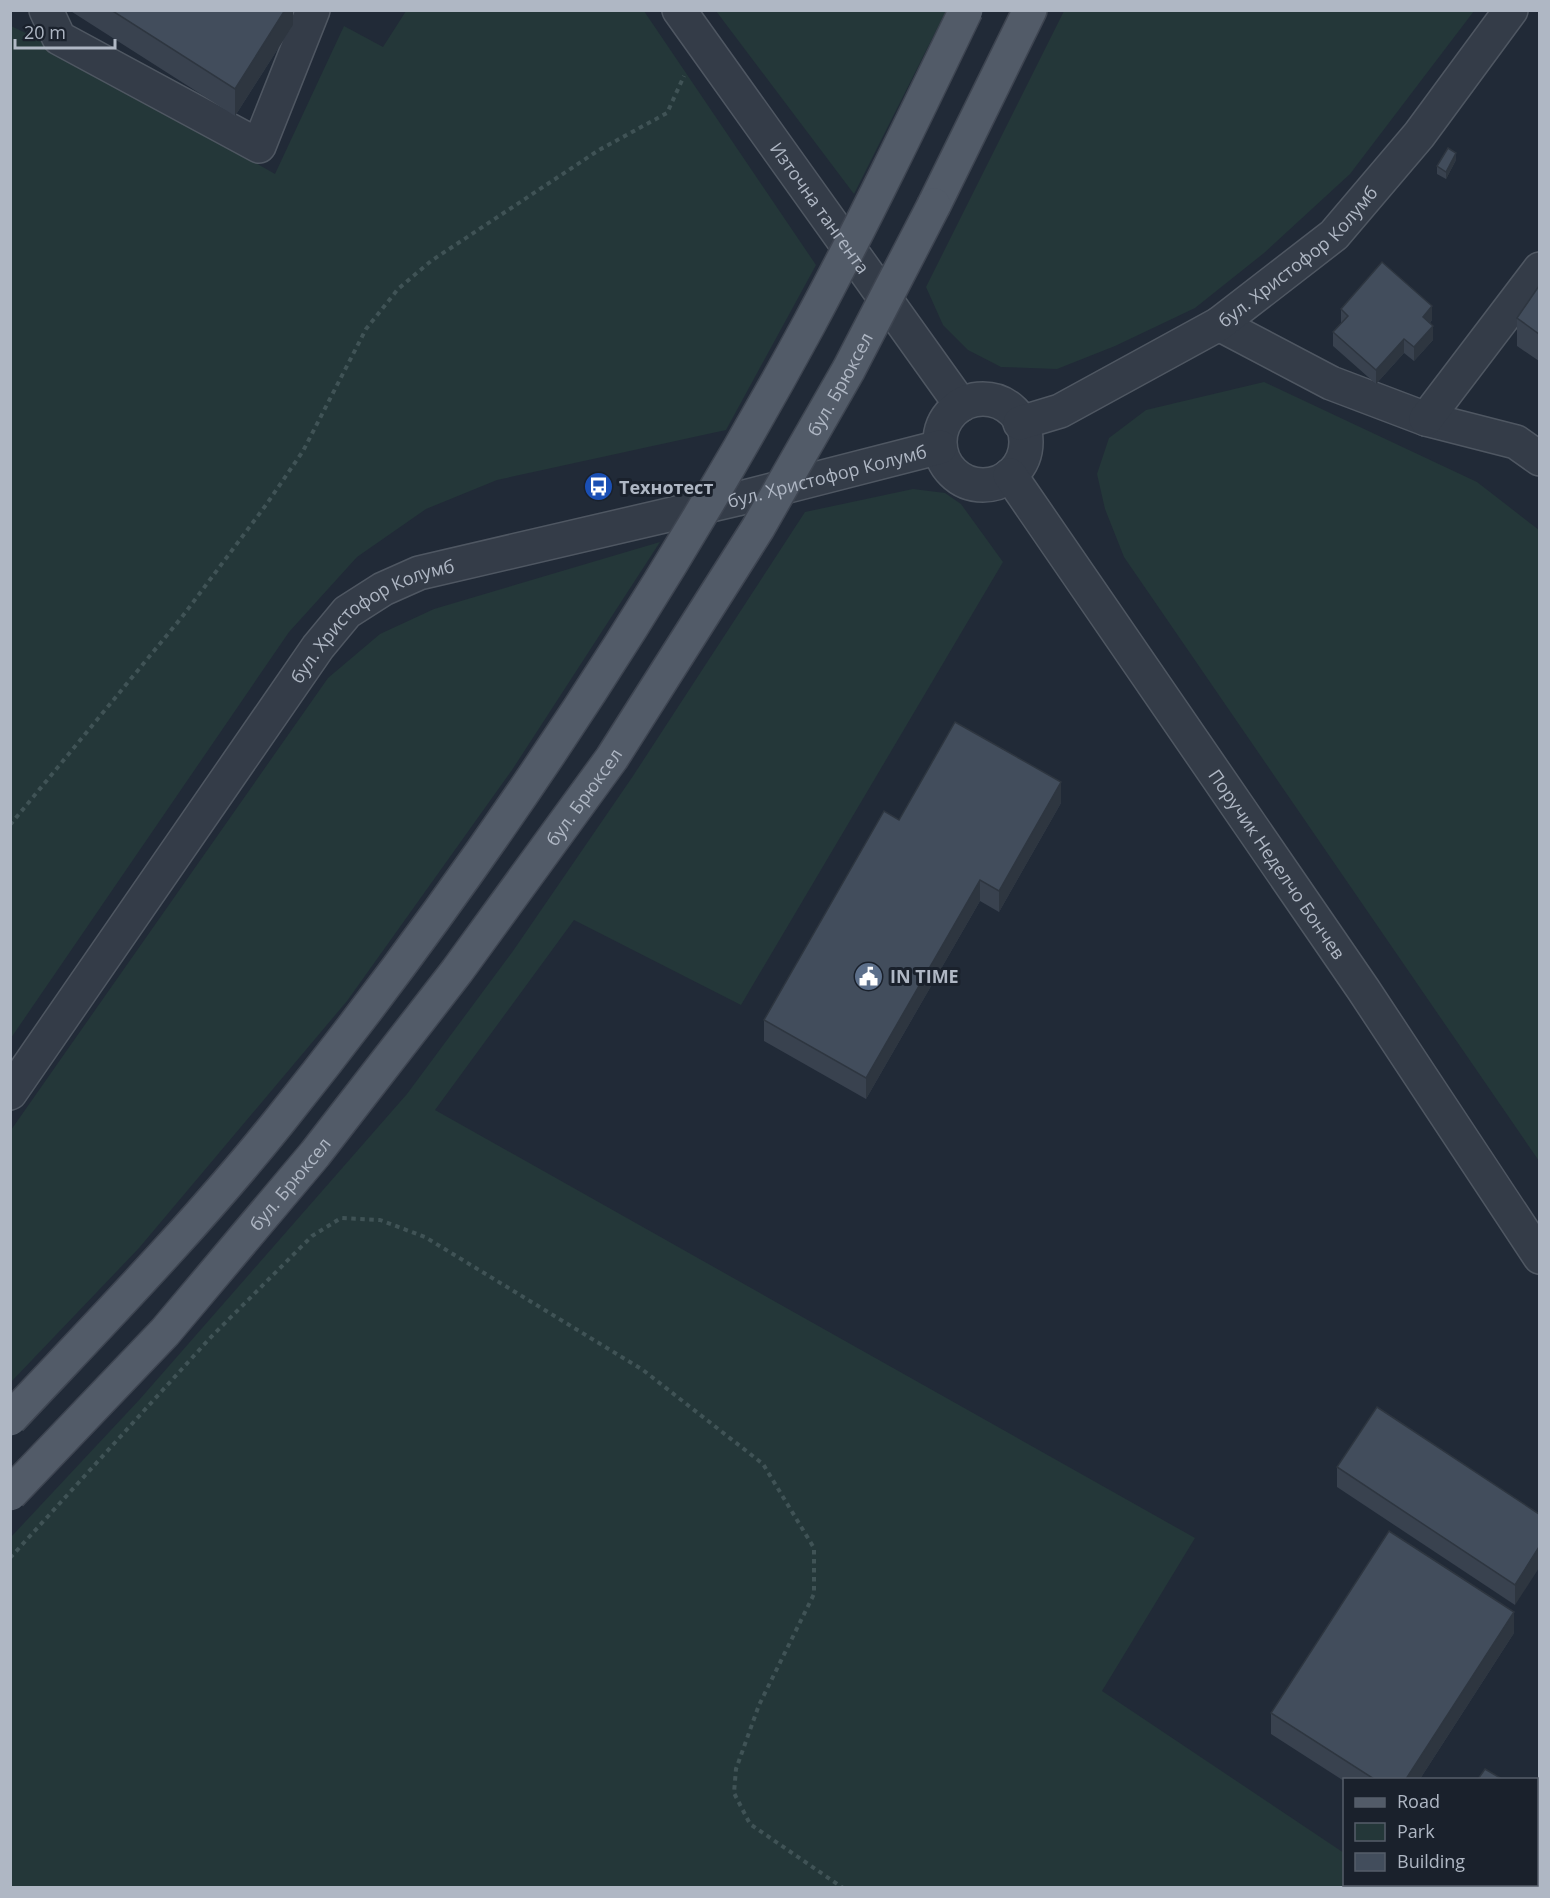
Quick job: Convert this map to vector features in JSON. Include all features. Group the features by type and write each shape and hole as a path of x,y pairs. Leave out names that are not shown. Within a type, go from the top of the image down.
{"main road":[{"path":"10,1419 137,1284 279,1120 416,941 567,727 706,504 806,329 866,217 966,10"},
{"name":"бул. Брюксел","path":"10,1494 165,1332 315,1154 457,971 612,758 758,528 849,369 1030,10"}],"street":[{"path":"46,10 59,38 259,146 313,10"},
{"name":"бул. Христофор Колумб","path":"1020,423 1060,411 1219,324 1334,235 1419,135 1511,10"},
{"name":"Източна тангента","path":"690,20 961,405"},
{"path":"1426,419 1539,269"},
{"path":"1219,324 1331,383 1426,419 1516,442 1539,459"},
{"path":"975,399 989,399 1009,409 1020,423 1026,441 1023,456 1010,475 991,484 976,484 962,479 950,470 940,447 942,428 949,414 961,405 975,399"},
{"name":"бул. Христофор Колумб","path":"10,1093 311,657 347,612 383,589 419,573 737,499 940,447"},
{"name":"Поручик Неделчо Бончев","path":"1010,475 1370,999 1539,1257"}],"path":[{"path":"10,825 182,617 266,505 303,451 366,329 398,289 431,261 599,150 667,112 690,20"},
{"path":"10,1558 211,1337 312,1236 341,1218 380,1220 425,1237 643,1370 763,1464 814,1548 814,1594 759,1705 736,1769 735,1793 750,1824 843,1887"}],"green space":[{"path":"1064,10 1474,11 1350,174 1264,253 1195,308 1115,346 1057,369 1001,367 968,350 943,325 926,287"},
{"path":"406,11 644,11 816,265 726,430 497,480 426,509 357,557 289,632 11,1038 11,26 55,47 275,174 344,26 383,47"},
{"path":"716,11 946,11 854,194"},
{"path":"1264,382 1477,482 1539,530 1539,1161 1124,557 1105,509 1097,474 1109,438 1146,410"},
{"path":"913,489 945,493 961,504 1003,562 741,1005 574,920 435,1110 1195,1538 1102,1691 1343,1852 1343,1886 1379,1886 1378,1888 11,1887 11,1537 140,1399 407,1094 513,951 633,776 805,512"},
{"path":"660,542 512,770 347,1001 139,1248 11,1382 11,1130 328,678 380,634 434,609"}],"building":[{"path":"111,10 285,10 235,89"},
{"path":"1448,148 1456,153 1446,172 1437,166"},
{"path":"1382,262 1432,306 1423,317 1433,326 1414,347 1404,339 1376,370 1333,332 1348,316 1341,309"},
{"path":"1539,286 1539,334 1517,318"},
{"name":"IN TIME","path":"955,722 1061,782 999,891 980,880 866,1078 764,1020 884,811 899,820"},
{"path":"1377,1407 1539,1514 1539,1547 1515,1585 1337,1467"},
{"path":"1389,1531 1514,1612 1407,1778 1372,1778 1271,1713"},
{"path":"1485,1769 1500,1778 1479,1778"},
{"path":"1539,1803 1539,1887 1408,1887 1538,1886"}],"place":[{"name":"Технотест","path":"598,487"},
{"name":"IN TIME","path":"869,976"}]}
